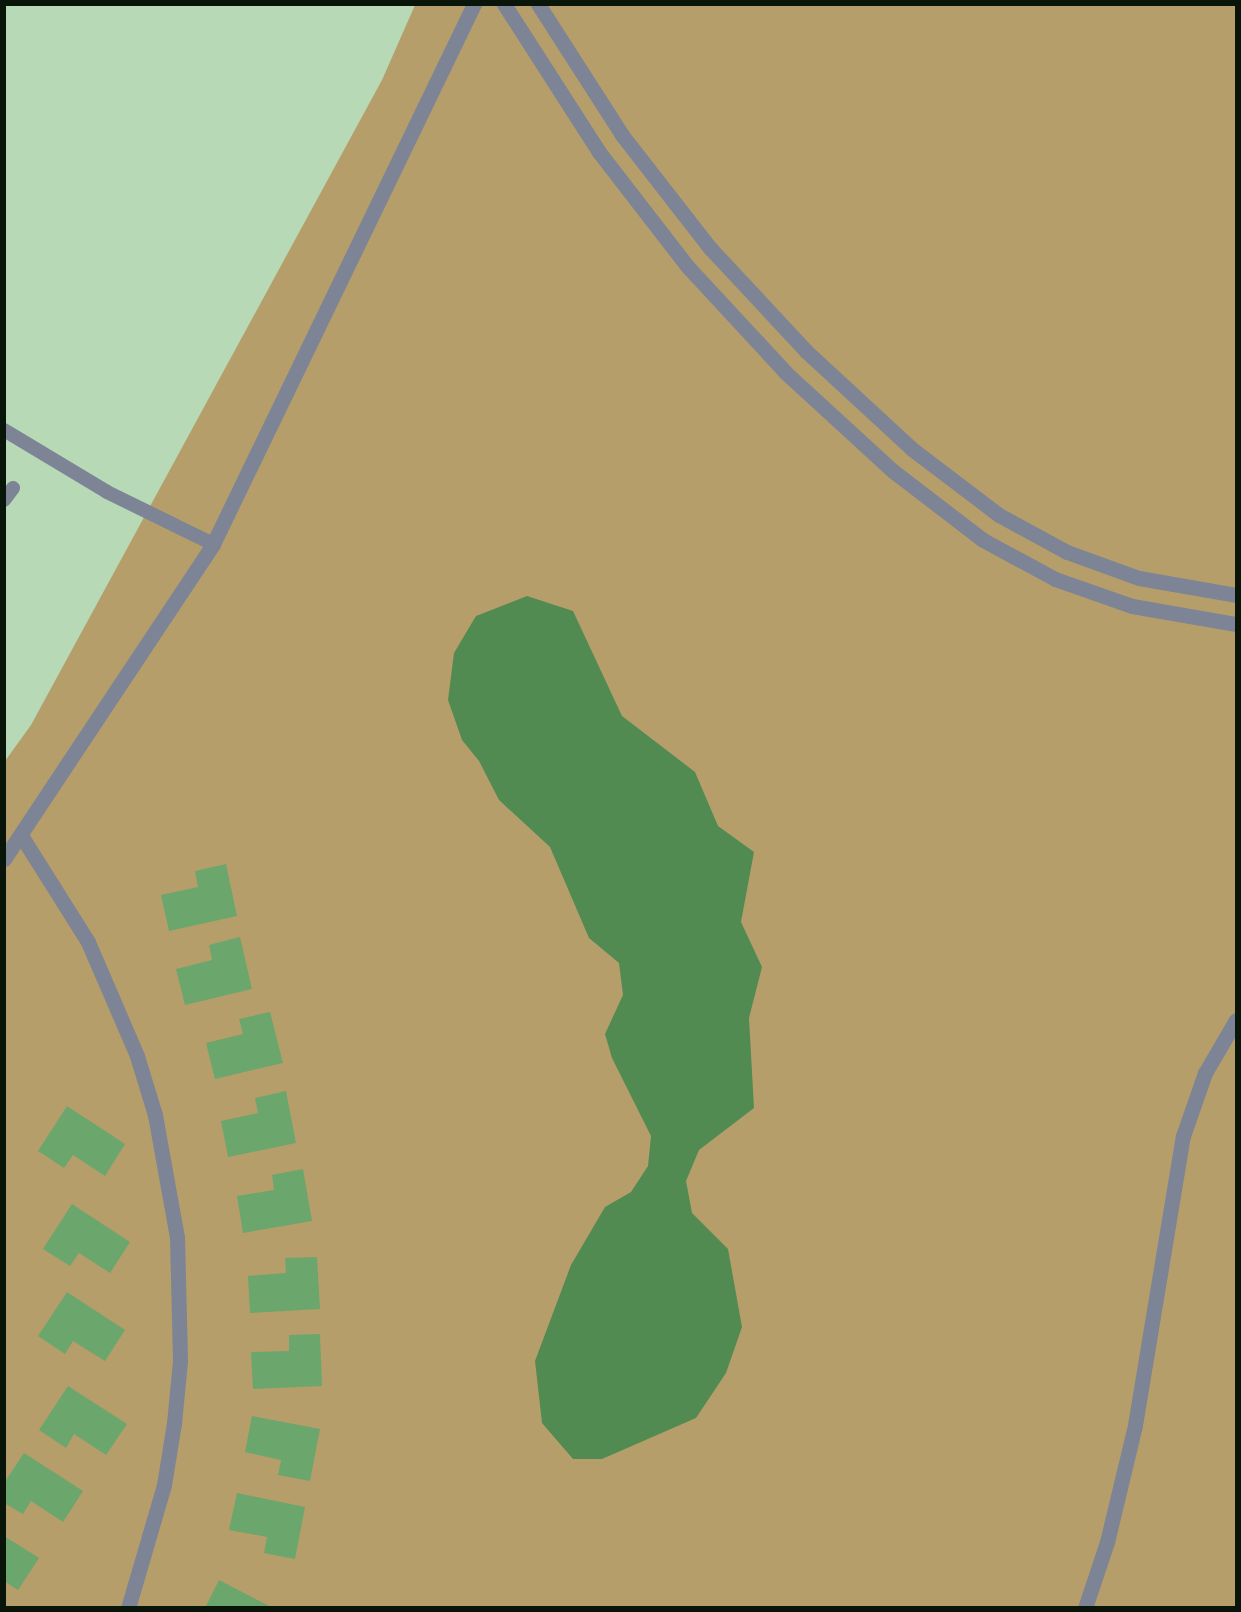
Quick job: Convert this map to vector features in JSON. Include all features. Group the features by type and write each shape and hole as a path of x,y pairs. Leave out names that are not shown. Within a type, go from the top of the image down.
{"street":[{"path":"4,859 22,837 213,544 474,4"},
{"path":"504,4 599,152 688,267 786,373 893,471 983,540 1055,579 1132,606 1236,624"},
{"path":"538,4 622,135 710,248 807,352 912,449 999,515 1067,552 1139,578 1236,595"},
{"path":"22,837 88,942 133,1046 155,1115 177,1237 180,1361 174,1423 162,1495 128,1608"},
{"path":"1085,1608 1110,1533 1136,1425 1183,1136 1205,1073 1236,1020"}],"lane":[{"path":"4,430 107,492 213,544"},
{"path":"4,500 13,488"}],"shaded area":[{"path":"415,5 1236,5 1236,1607 5,1608 5,761 31,725 382,80"},
{"path":"527,596 573,611 622,716 695,772 718,826 754,852 741,922 762,967 749,1018 754,1108 699,1150 686,1181 692,1213 728,1249 742,1327 726,1373 696,1418 602,1459 573,1459 542,1423 535,1361 571,1265 605,1207 631,1192 648,1166 651,1136 612,1058 605,1034 623,995 619,963 589,938 550,847 499,800 479,761 462,740 448,700 454,653 476,616"}],"building":[{"path":"226,864 237,916 169,931 161,895 198,887 195,871"},
{"path":"240,937 252,989 185,1005 176,969 212,960 209,945"},
{"path":"270,1012 283,1063 215,1079 206,1043 243,1034 239,1019"},
{"path":"286,1091 296,1143 228,1157 221,1121 258,1113 255,1098"},
{"path":"67,1106 125,1144 105,1176 73,1155 64,1168 38,1151"},
{"path":"303,1169 312,1221 243,1233 237,1196 274,1190 272,1175"},
{"path":"72,1204 130,1242 110,1273 79,1253 70,1266 43,1249"},
{"path":"317,1257 320,1309 250,1313 248,1276 286,1273 285,1258"},
{"path":"67,1292 125,1330 105,1361 73,1341 65,1354 38,1336"},
{"path":"320,1334 322,1386 253,1389 251,1352 289,1351 289,1335"},
{"path":"68,1386 127,1424 106,1455 74,1434 66,1448 39,1430"},
{"path":"252,1416 320,1429 310,1481 278,1475 281,1460 245,1452"},
{"path":"24,1453 83,1491 63,1522 31,1501 23,1514 4,1503 4,1483"},
{"path":"237,1493 305,1507 295,1559 264,1553 267,1537 229,1530"},
{"path":"4,1536 39,1558 18,1590 4,1581"},
{"path":"219,1580 273,1608 205,1608"}]}
